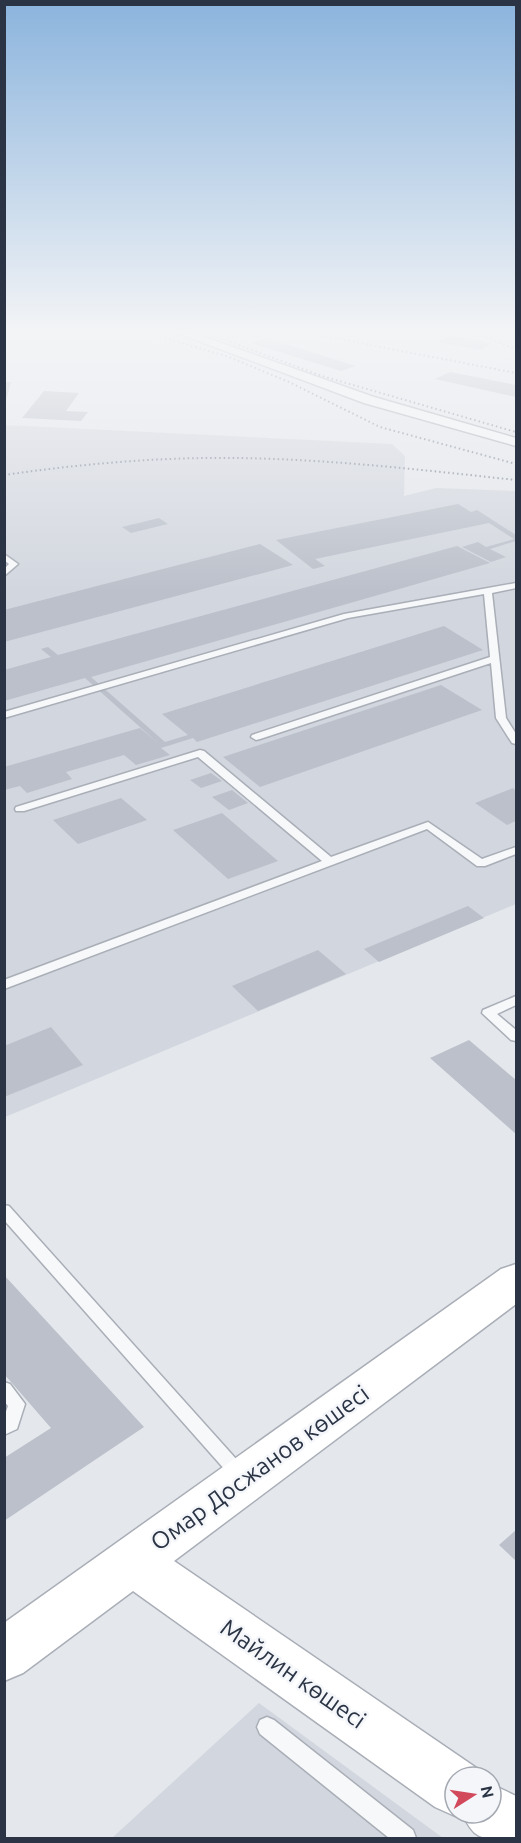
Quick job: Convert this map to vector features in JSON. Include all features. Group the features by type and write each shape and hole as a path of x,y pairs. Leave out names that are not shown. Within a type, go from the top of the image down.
{"street":[{"path":"439,420 516,442"},
{"name":"Омар Досжанов көшесі","path":"4,1655 516,1281"},
{"name":"Майлин көшесі","path":"132,1561 443,1779"},
{"path":"503,1822 516,1831"}],"lane":[{"path":"4,556 14,564 4,574"},
{"path":"4,715 347,616 516,586"},
{"path":"488,591 501,718 516,741"},
{"path":"256,737 494,659"},
{"path":"20,809 200,753 330,861"},
{"path":"4,985 428,825 481,864 516,850"},
{"path":"516,1000 488,1013 516,1036"},
{"path":"4,1210 245,1480"},
{"path":"4,1389 17,1404 11,1424 4,1428"},
{"path":"267,1727 405,1839"}],"shaded area":[{"path":"4,425 392,444 405,456 404,496 436,488 516,491 516,904 5,1117"},
{"path":"259,1703 443,1838 112,1838"}],"building":[{"path":"458,504 471,512 477,510 516,535 516,541 490,549 506,557 491,562 462,547 478,542 486,547 514,539 489,523 315,559 325,566 313,569 276,540"},
{"path":"159,518 168,524 131,533 122,527"},
{"path":"260,544 293,565 4,642 4,610"},
{"path":"457,546 490,563 91,677 165,742 188,735 162,714 444,626 483,650 197,742 193,738 161,748 170,755 136,765 124,755 66,772 72,779 27,793 20,786 4,790 4,767 140,728 159,744 85,678 4,701 4,670 51,657 41,649 48,647 58,655"},
{"path":"441,685 482,710 260,787 223,757"},
{"path":"211,773 222,781 201,788 190,780"},
{"path":"513,788 516,791 516,821 507,825 475,803"},
{"path":"232,790 248,803 229,810 212,797"},
{"path":"121,798 147,820 78,844 53,820"},
{"path":"222,813 278,861 228,879 173,830"},
{"path":"468,906 484,918 379,962 364,949"},
{"path":"318,950 346,974 258,1011 232,986"},
{"path":"51,1027 83,1065 4,1097 4,1046"},
{"path":"469,1040 516,1080 516,1134 430,1058"},
{"path":"4,1275 144,1427 4,1521 4,1458 51,1428 4,1374"},
{"path":"516,1530 516,1561 499,1545"}],"railway":[{"path":"366,420 380,427 516,464"},
{"path":"474,420 516,432"},
{"path":"4,475 119,462 235,458 341,463 516,480"}]}
